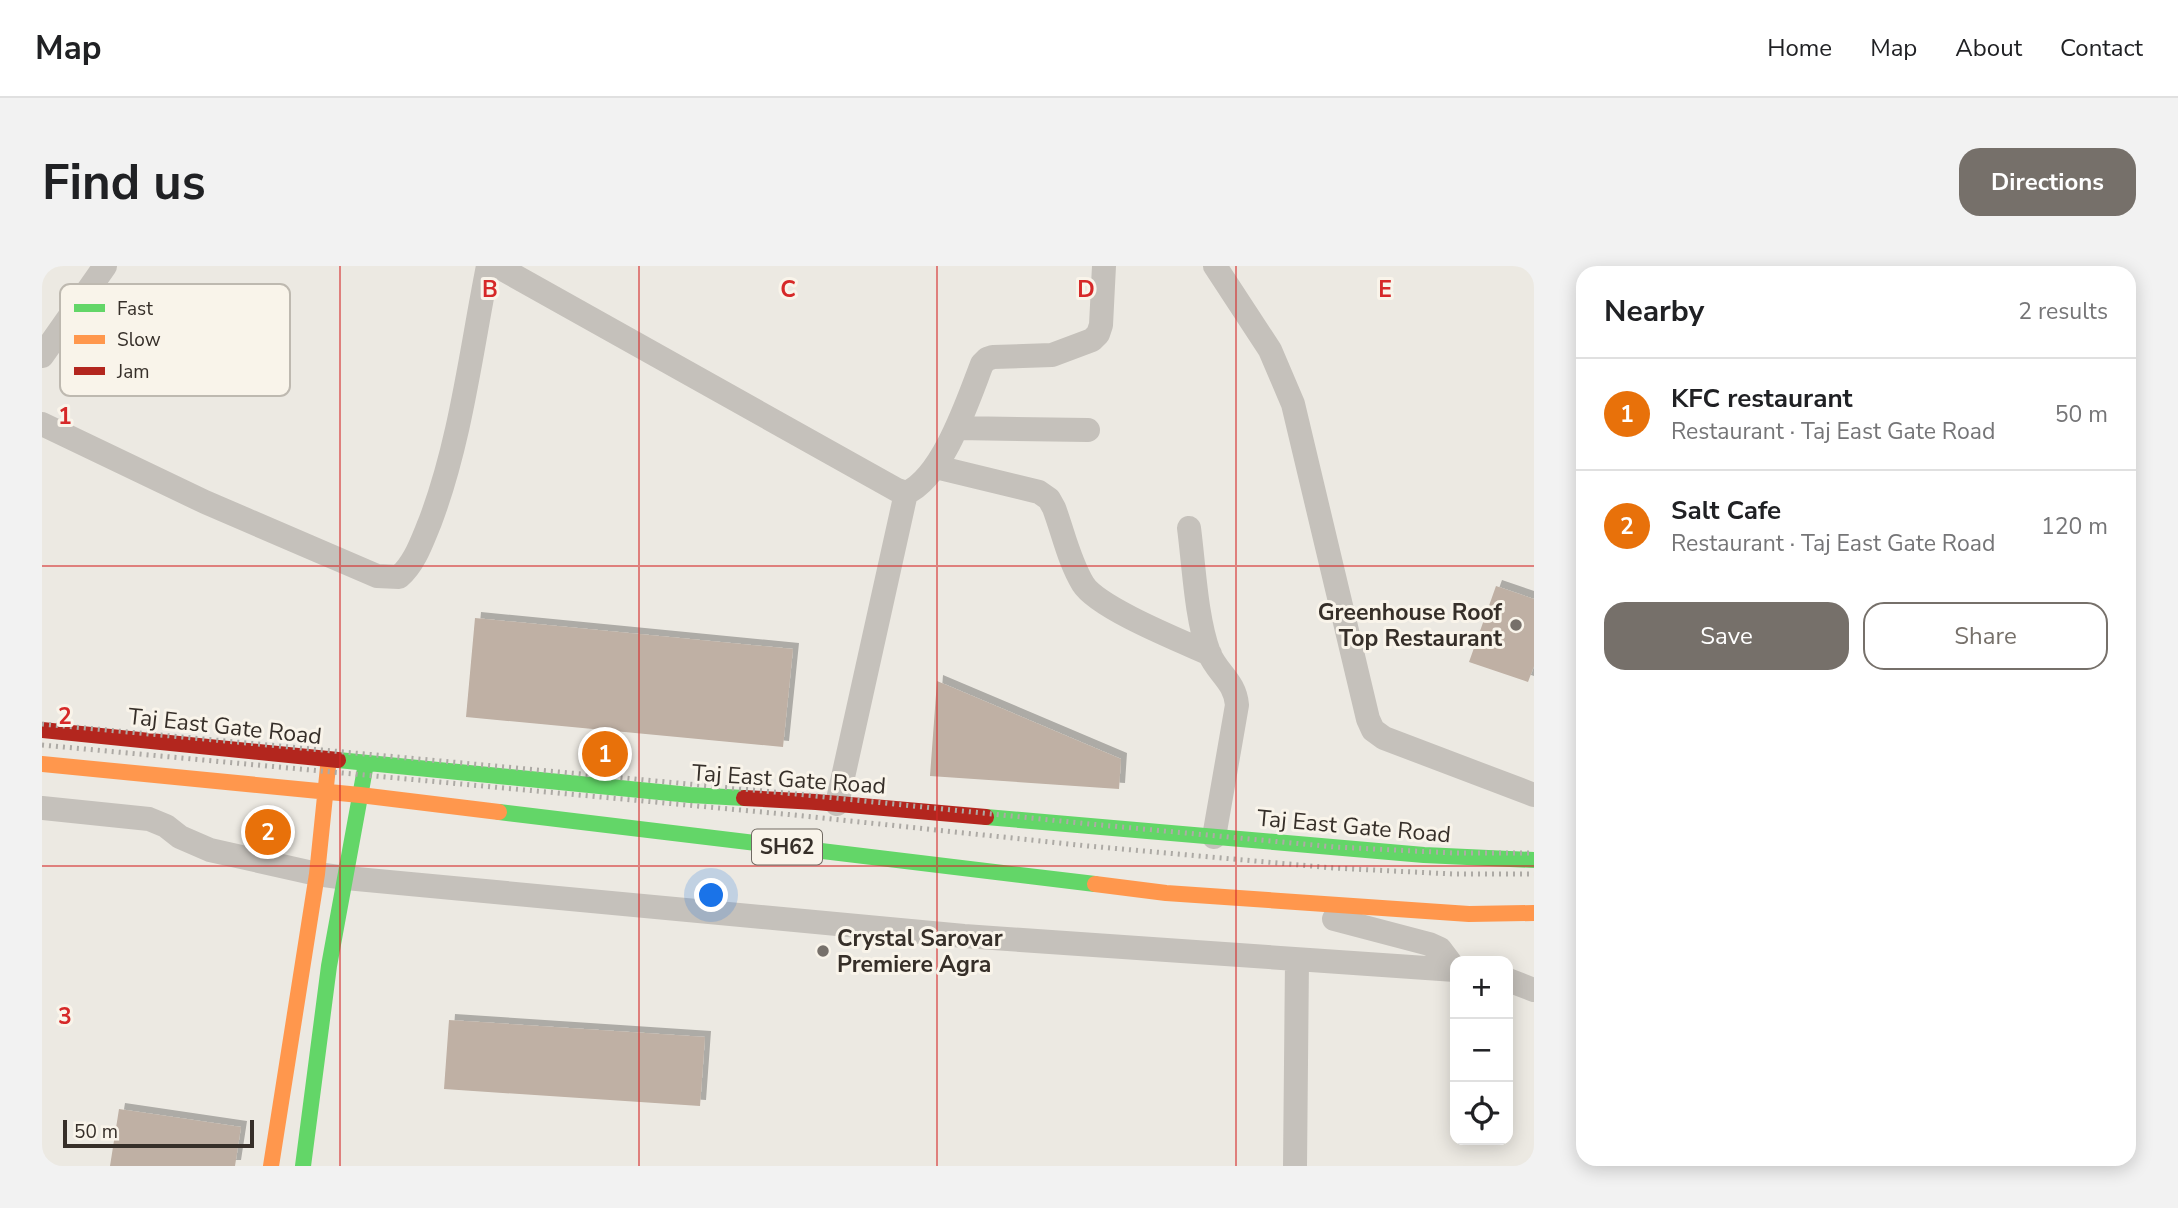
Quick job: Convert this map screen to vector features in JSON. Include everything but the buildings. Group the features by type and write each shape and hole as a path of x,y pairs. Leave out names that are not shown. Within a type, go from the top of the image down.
{"main road":[{"name":"Taj East Gate Road","path":"42,730 690,795 836,804 1424,855 1534,860"},
{"path":"271,1166 317,874 329,759"},
{"path":"303,1166 329,966 366,763"},
{"name":"SH62","path":"42,764 360,795 1166,893 1469,914 1534,913"}],"street":[{"path":"92,284 105,266"},
{"path":"42,424 229,513 377,576 399,577 409,569 425,534 450,463 488,266"},
{"path":"497,266 906,493 936,467 957,428 982,364 987,359 1052,355 1092,340 1098,334 1101,325 1104,266"},
{"path":"1215,266 1270,350 1293,404 1368,719 1373,730 1384,738 1534,796"},
{"path":"42,356 60,330"},
{"path":"957,428 1088,430"},
{"path":"936,467 1039,492 1049,499 1054,508 1084,587 1105,604 1210,654"},
{"path":"836,804 906,493"},
{"path":"1189,528 1201,618 1210,654 1233,687 1237,705 1214,837"},
{"path":"42,808 149,819 166,826 180,837 210,849 317,874 346,878 964,936 1450,969"},
{"path":"1166,893 1288,908 1368,927 1440,949 1450,962"},
{"path":"1295,1166 1297,960"},
{"path":"1513,982 1534,990"}],"railway":[{"path":"42,724 1335,847 1454,853 1534,853"},
{"path":"42,745 1333,868 1453,874 1534,874"}],"traffic: fast":[{"path":"338,760 744,798"},
{"path":"303,1166 329,966 365,769"},
{"path":"499,812 1095,884"},
{"path":"986,817 1424,855 1534,860"}],"traffic: slow":[{"path":"42,764 360,795 499,812"},
{"path":"271,1166 317,874 328,767"},
{"path":"1095,884 1166,893 1469,914 1534,913"}],"traffic: jam":[{"path":"42,730 338,760"},
{"path":"744,798 986,817"}],"place":[{"name":"Greenhouse Roof Top Restaurant","path":"1516,625"},
{"name":"KFC restaurant","path":"605,754"},
{"name":"Salt Cafe","path":"268,832"},
{"name":"Crystal Sarovar Premiere Agra","path":"823,951"}]}
